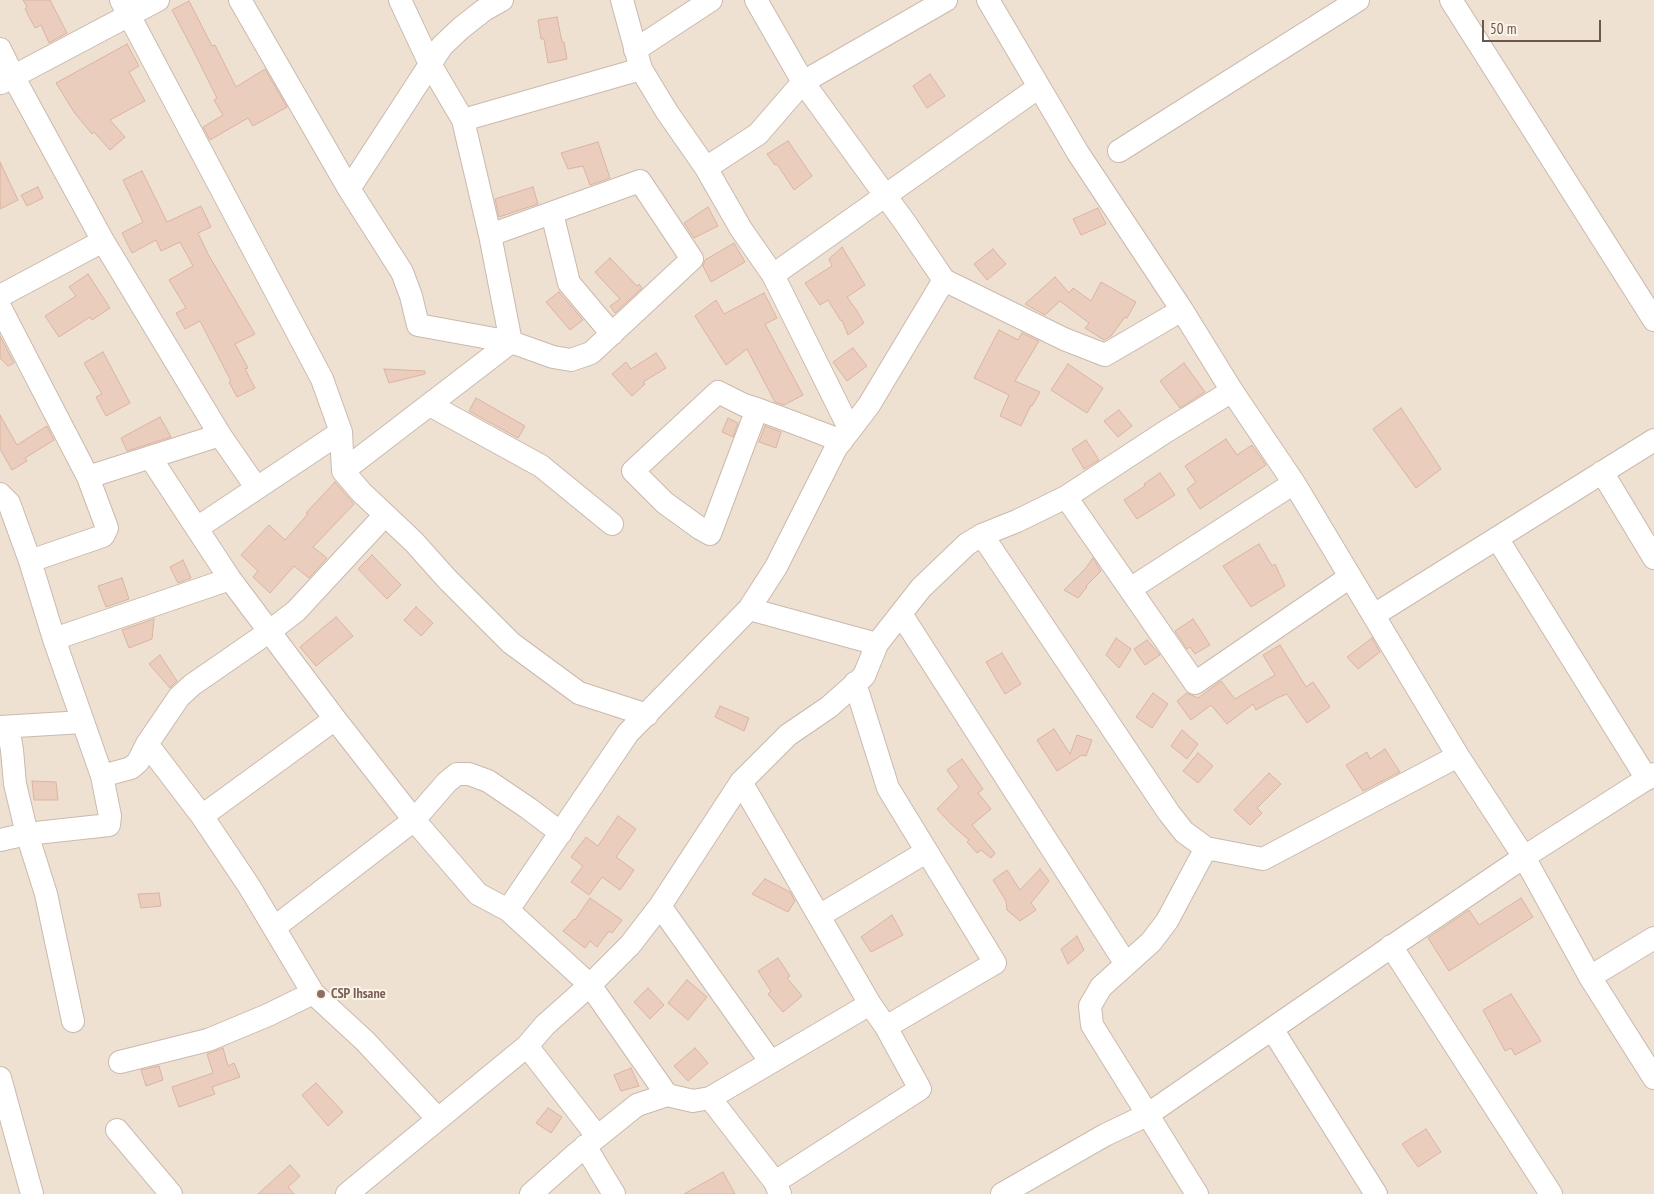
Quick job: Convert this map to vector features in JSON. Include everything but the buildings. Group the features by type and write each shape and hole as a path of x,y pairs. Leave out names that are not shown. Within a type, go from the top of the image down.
{"street":[{"path":"6,80 125,8 158,0"},
{"path":"240,0 349,189 402,272 411,296 418,325 511,342 553,357 570,360 590,353 692,259 640,181 490,235"},
{"path":"400,0 430,64 463,120 490,235 511,342"},
{"path":"349,189 442,46 484,10 502,0"},
{"path":"622,0 638,60 667,112 706,168 741,229 774,275 846,436"},
{"path":"463,120 638,60 711,0"},
{"path":"756,0 802,82 885,195 944,280 1064,338 1105,355 1182,310"},
{"path":"706,168 758,134 802,82 946,0"},
{"path":"988,0 1083,162 1294,483 1458,756 1524,857 1590,977 1654,1078"},
{"path":"1118,151 1358,0"},
{"path":"1451,0 1654,320"},
{"path":"125,8 322,379 341,432 343,471 361,492 414,542 447,579 511,644 579,693 646,715"},
{"path":"0,49 6,80 220,435 256,487"},
{"path":"774,275 1039,87"},
{"path":"552,213 569,283 612,334"},
{"path":"0,296 104,240"},
{"path":"508,910 628,733 749,609 776,567 836,448 869,405 944,280"},
{"path":"0,307 88,477 107,528 103,536 30,561"},
{"path":"343,471 511,342"},
{"path":"347,1194 527,1046 545,1025 590,985 630,945 660,906 741,782 788,735 829,707 864,676 877,644 921,588 967,544 982,535 1017,521 1066,497 1165,432 1232,391"},
{"path":"757,409 710,534 665,503 633,471 718,392 757,409 846,436"},
{"path":"430,405 541,466 612,524"},
{"path":"197,528 341,432"},
{"path":"88,477 220,435"},
{"path":"1374,615 1654,440"},
{"path":"150,457 230,579 335,719 414,820 478,894 508,910 590,985 667,1095"},
{"path":"1602,472 1654,558"},
{"path":"1130,589 1294,483"},
{"path":"0,494 9,503 30,561 54,639 102,776 110,816 109,825 27,834 0,840"},
{"path":"1066,497 1195,683 1350,577"},
{"path":"102,776 131,768 138,762 147,744 179,697 192,685 270,631 296,610 386,515"},
{"path":"982,535 1169,813 1184,832 1206,848 1263,858 1458,756"},
{"path":"1002,1194 1105,1135 1147,1114 1391,946 1524,857 1650,777 1497,538"},
{"path":"54,639 230,579"},
{"path":"749,609 877,644"},
{"path":"901,614 1126,964"},
{"path":"856,683 888,788 995,963 886,1027"},
{"path":"202,816 335,719"},
{"path":"73,1021 46,894 27,834 15,784 12,750 4,727 83,722"},
{"path":"147,744 202,816 275,928 313,993 365,1041 438,1119"},
{"path":"275,928 414,820 447,782 457,774 470,774 496,786 561,833"},
{"path":"710,1098 778,1188 920,1089 886,1027 870,1004 741,782"},
{"path":"1197,1194 1092,1025 1090,1006 1101,987 1151,942 1167,921 1206,848"},
{"path":"819,916 926,852"},
{"path":"660,906 770,1061"},
{"path":"1590,977 1654,938"},
{"path":"1391,946 1551,1194"},
{"path":"120,1062 208,1040 268,1015 313,993"},
{"path":"531,1194 591,1141 637,1104 667,1095 692,1101 710,1098 770,1061 870,1004"},
{"path":"1272,1029 1376,1194"},
{"path":"527,1046 591,1141 614,1194"},
{"path":"0,1078 32,1194"},
{"path":"118,1130 172,1194"}],"shaded area":[{"path":"0,0 1654,0 1654,1194 0,1194"}],"place":[{"name":"CSP Ihsane","path":"321,994"}]}
